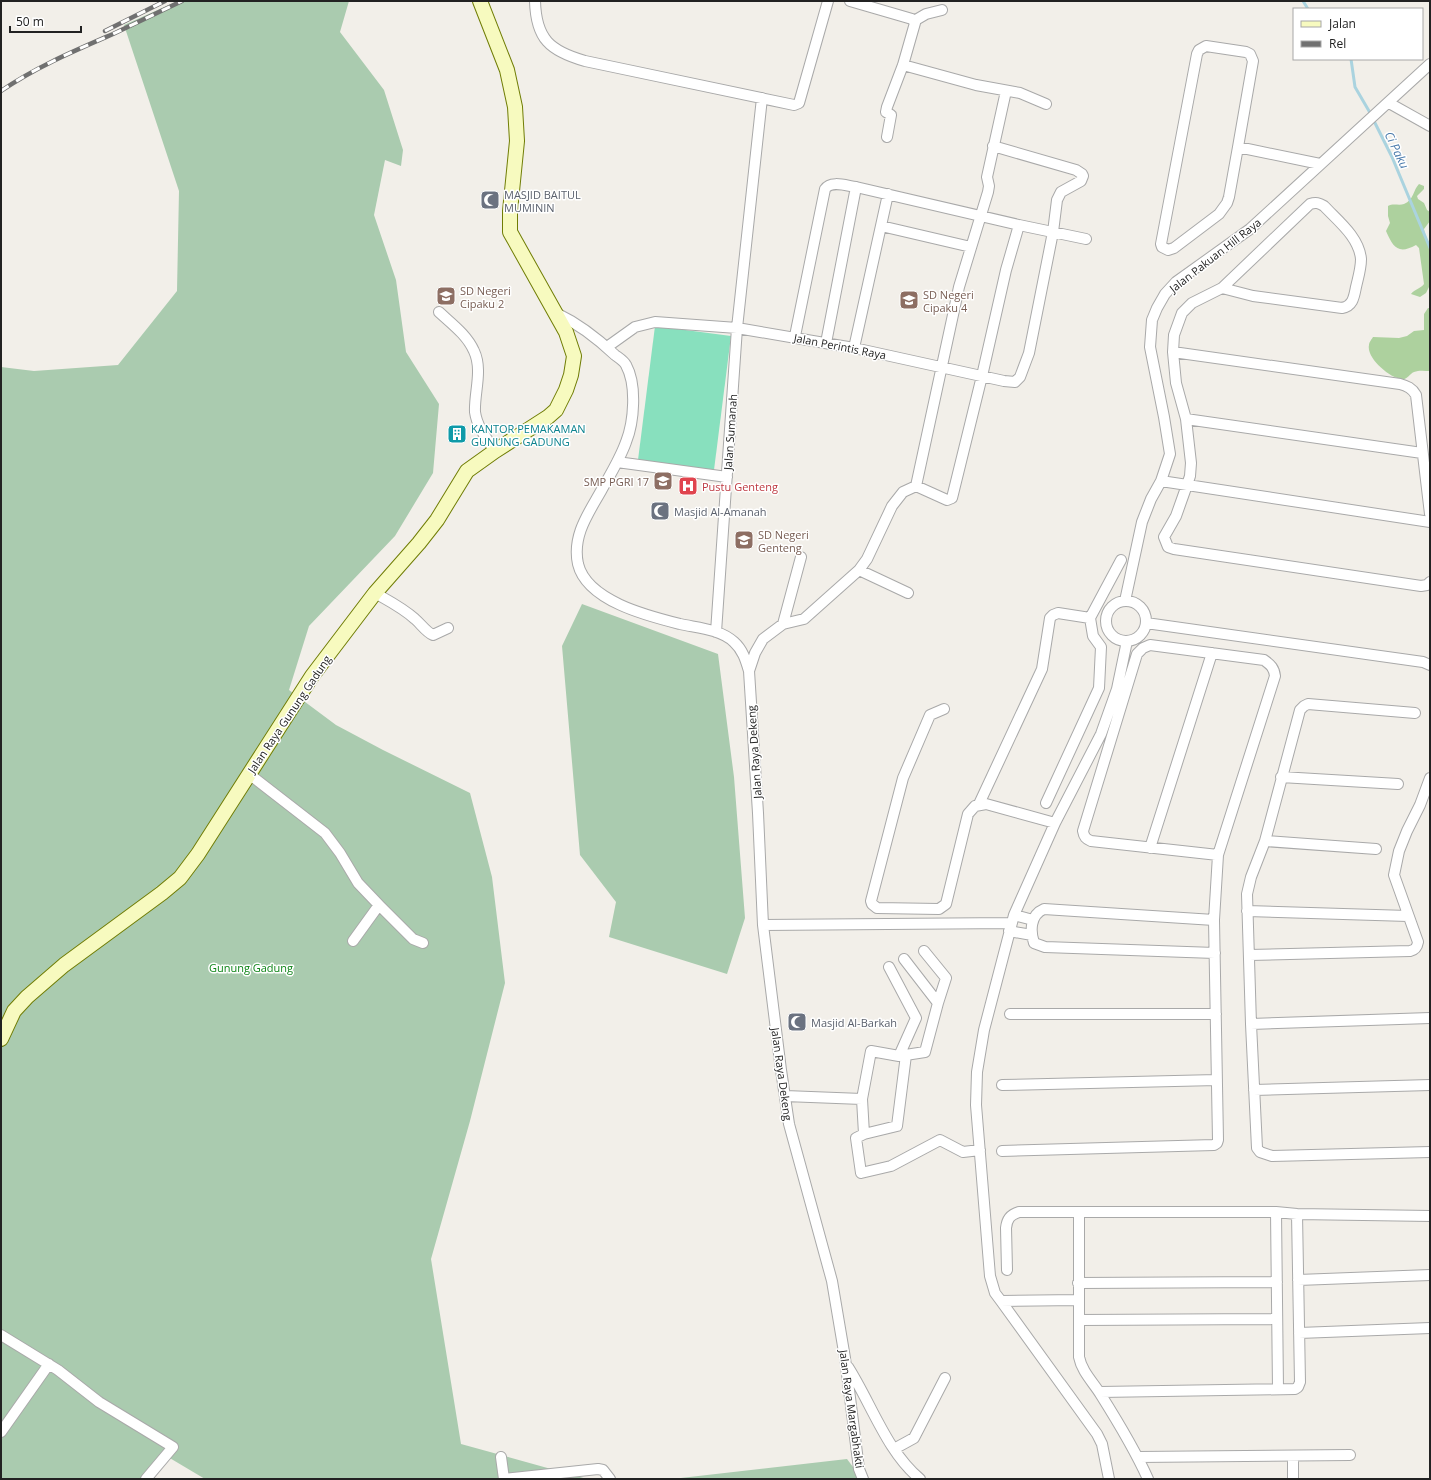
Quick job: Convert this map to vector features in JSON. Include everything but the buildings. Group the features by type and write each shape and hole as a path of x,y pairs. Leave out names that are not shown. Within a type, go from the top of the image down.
{"street":[{"name":"Jalan Raya Gunung Gadung","path":"1,1039 14,1012 27,997 64,965 138,912 180,878 198,854 312,676 375,594 437,520 467,471 548,417 556,410 566,390 571,375 574,356 566,332 510,232 510,211 517,141 515,107 507,70 480,1"},
{"path":"535,1 537,22 540,31 548,42 559,51 570,57 794,105 799,103 828,1"},
{"path":"850,1 864,3 912,19 914,21"},
{"path":"914,21 926,14 942,10"},
{"path":"887,137 892,115 886,112 887,107 915,28 914,21"},
{"path":"1206,46 1246,52 1253,61 1238,147 1229,197 1224,207 1212,220 1174,248 1171,250 1165,249 1161,244 1198,54 1199,50 1206,46"},
{"name":"Jalan Pakuan Hill Raya","path":"1125,601 1142,522 1151,499 1161,481 1170,454 1150,347 1152,320 1157,308 1165,294 1176,282 1250,229 1430,64"},
{"path":"903,65 957,80 1020,93 1046,104"},
{"path":"916,486 959,287 988,192 989,186 987,177 1006,90"},
{"name":"Jalan Sumanah","path":"716,632 737,328 762,98"},
{"path":"1385,106 1430,126"},
{"name":"Jalan Perintis Raya","path":"607,347 635,327 655,322 737,328 794,336 1015,382 1020,377 1029,353 1059,195 1065,188 1081,181 1083,178 1082,174 1076,170 993,146"},
{"path":"1238,147 1320,164"},
{"path":"794,336 825,189 832,184 856,187 1086,239"},
{"path":"826,343 856,187"},
{"path":"854,348 888,194"},
{"path":"1222,288 1254,296 1342,308 1346,307 1352,302 1354,297 1360,267 1359,252 1353,237 1324,206 1319,203 1310,204 1222,288 1192,303 1182,313 1174,335 1173,352 1176,383 1186,419 1191,463 1188,484 1176,516 1164,537 1168,547 1181,551 1421,586 1427,585 1430,582"},
{"path":"749,671 755,653 763,639 783,624 804,619 859,570 867,559 892,506 903,492 916,486 947,500 952,498 1006,270 1019,225"},
{"path":"881,226 971,246"},
{"path":"439,312 466,338 475,352 478,364 475,413 481,431 495,451"},
{"name":"Jalan Raya Dekeng","path":"556,313 573,321 607,347 626,364 632,381 632,410 626,442 617,462 584,520 577,537 576,548 578,562 584,578 591,587 602,595 624,606 660,619 727,636 735,642 742,651 749,671 763,925 785,1096 791,1132 832,1281 842,1340"},
{"path":"1173,352 1406,386 1416,395 1430,514"},
{"path":"1186,419 1422,454"},
{"path":"617,462 727,477"},
{"path":"1161,481 1430,522"},
{"path":"783,624 801,557"},
{"path":"1046,803 1099,688 1101,647 1092,636 1090,618 1121,560"},
{"path":"859,570 908,593"},
{"path":"375,594 393,603 406,612 430,634 434,635 448,628"},
{"path":"1125,601 1136,604 1141,608 1146,618 1144,630 1140,636 1134,640 1127,641 1121,640 1110,634 1106,622 1109,610 1125,601"},
{"path":"979,804 1042,669 1050,618 1053,614 1058,613 1090,618"},
{"path":"1146,623 1423,662 1430,665"},
{"path":"1109,1479 1102,1444 1097,1434 995,1292 990,1276 976,1106 977,1072 984,1030 1011,923 1055,822 1101,734 1117,689 1127,641"},
{"path":"1002,1151 1214,1145 1218,1140 1214,920 1218,855 1275,676 1274,669 1264,660 1150,645 1143,648 1137,654 1083,831 1084,836 1086,839 1091,841 1218,855"},
{"path":"1150,848 1212,653"},
{"path":"1415,713 1308,704 1300,710 1265,841 1251,877 1247,894 1247,911 1257,1148 1260,1152 1272,1156 1430,1152"},
{"path":"944,709 930,714 903,778 871,901 874,907 939,909 943,907 946,904 968,814 975,806 979,804 986,804 1055,822"},
{"path":"249,774 325,834 340,853 358,883 413,939 423,943"},
{"path":"1282,777 1398,784"},
{"path":"1249,955 1414,950 1418,942 1394,875 1399,851 1406,831 1420,805 1430,778"},
{"path":"1265,841 1376,849"},
{"path":"353,941 379,905"},
{"path":"1214,920 1044,909 1038,913 1033,920 1032,935 1034,943 1045,946 1215,953"},
{"path":"1247,911 1408,916"},
{"path":"763,925 1011,923 1033,920"},
{"path":"1011,923 1032,935"},
{"path":"864,1134 862,1099 871,1051 903,1055 925,1052 946,978 924,951"},
{"path":"904,959 938,1003"},
{"path":"890,967 916,1018 903,1055 897,1126 864,1134 856,1138 861,1173 891,1166 940,1140 963,1152 980,1150"},
{"path":"1010,1014 1216,1014"},
{"path":"1251,1024 1430,1018"},
{"path":"1002,1085 1217,1080"},
{"path":"1254,1090 1430,1085"},
{"path":"785,1096 862,1099"},
{"path":"1007,1270 1006,1228 1009,1218 1013,1214 1019,1212 1276,1212 1297,1214 1430,1216"},
{"path":"1079,1212 1078,1283 1080,1363 1082,1369 1100,1392 1138,1457 1148,1479"},
{"path":"1276,1212 1278,1389"},
{"path":"1100,1392 1295,1389 1299,1385 1300,1333 1297,1214"},
{"path":"1298,1280 1430,1276"},
{"path":"1078,1283 1277,1282"},
{"path":"1001,1301 1079,1300"},
{"path":"1079,1320 1277,1319"},
{"path":"1300,1333 1430,1328"},
{"path":"1,1335 65,1375 99,1402 172,1447 146,1479"},
{"name":"Jalan Raya Margabhakti","path":"842,1340 859,1469 863,1479"},
{"path":"1,1432 48,1364"},
{"path":"846,1364 864,1393 894,1449 913,1474 920,1479"},
{"path":"894,1449 914,1438 945,1378"},
{"path":"1138,1457 1350,1455"},
{"path":"1293,1456 1293,1479"},
{"path":"501,1457 504,1479 598,1468 603,1470 610,1479"}],"green space":[{"name":"Gunung Gadung","path":"178,1 349,1 340,32 384,90 403,150 401,166 385,160 374,215 396,280 406,352 439,404 433,473 395,536 309,626 289,690 336,725 470,793 492,877 505,983 470,1121 431,1259 461,1444 587,1479 205,1479 168,1457 145,1479 1,1479 1,367 34,371 118,365 177,291 179,191 124,25"},
{"path":"1419,184 1424,186 1424,189 1417,196 1418,199 1424,203 1427,210 1430,212 1430,221 1424,229 1425,236 1430,244 1430,285 1426,293 1420,297 1411,294 1424,284 1419,248 1416,245 1405,249 1397,248 1391,241 1386,231 1390,223 1388,206 1402,205 1410,200"},
{"path":"1428,308 1430,308 1430,371 1416,371 1407,378 1396,378 1385,371 1371,356 1369,350 1370,342 1373,337 1399,338 1407,336 1414,331 1424,330 1424,314"},
{"path":"655,326 731,336 714,470 638,460"},
{"path":"582,604 718,654 734,777 745,918 727,974 609,937 616,902 580,855 562,646"},
{"path":"847,1459 862,1479 672,1479"}],"waterway":[{"name":"Ci Paku","path":"1303,1 1307,8"},
{"name":"Ci Paku","path":"1351,60 1355,87 1392,157 1430,248"}],"railway":[{"path":"105,31 165,1"},
{"path":"1,91 28,74 56,60 182,1"}],"place":[{"name":"MASJID BAITUL MUMININ","path":"490,200"},
{"name":"SD Negeri Cipaku 2","path":"446,296"},
{"name":"SD Negeri Cipaku 4","path":"909,300"},
{"name":"KANTOR PEMAKAMAN GUNUNG GADUNG","path":"457,434"},
{"name":"SMP PGRI 17","path":"663,481"},
{"name":"Pustu Genteng","path":"688,486"},
{"name":"Masjid Al-Amanah","path":"660,511"},
{"name":"SD Negeri Genteng","path":"744,540"},
{"name":"Masjid Al-Barkah","path":"797,1022"}]}
